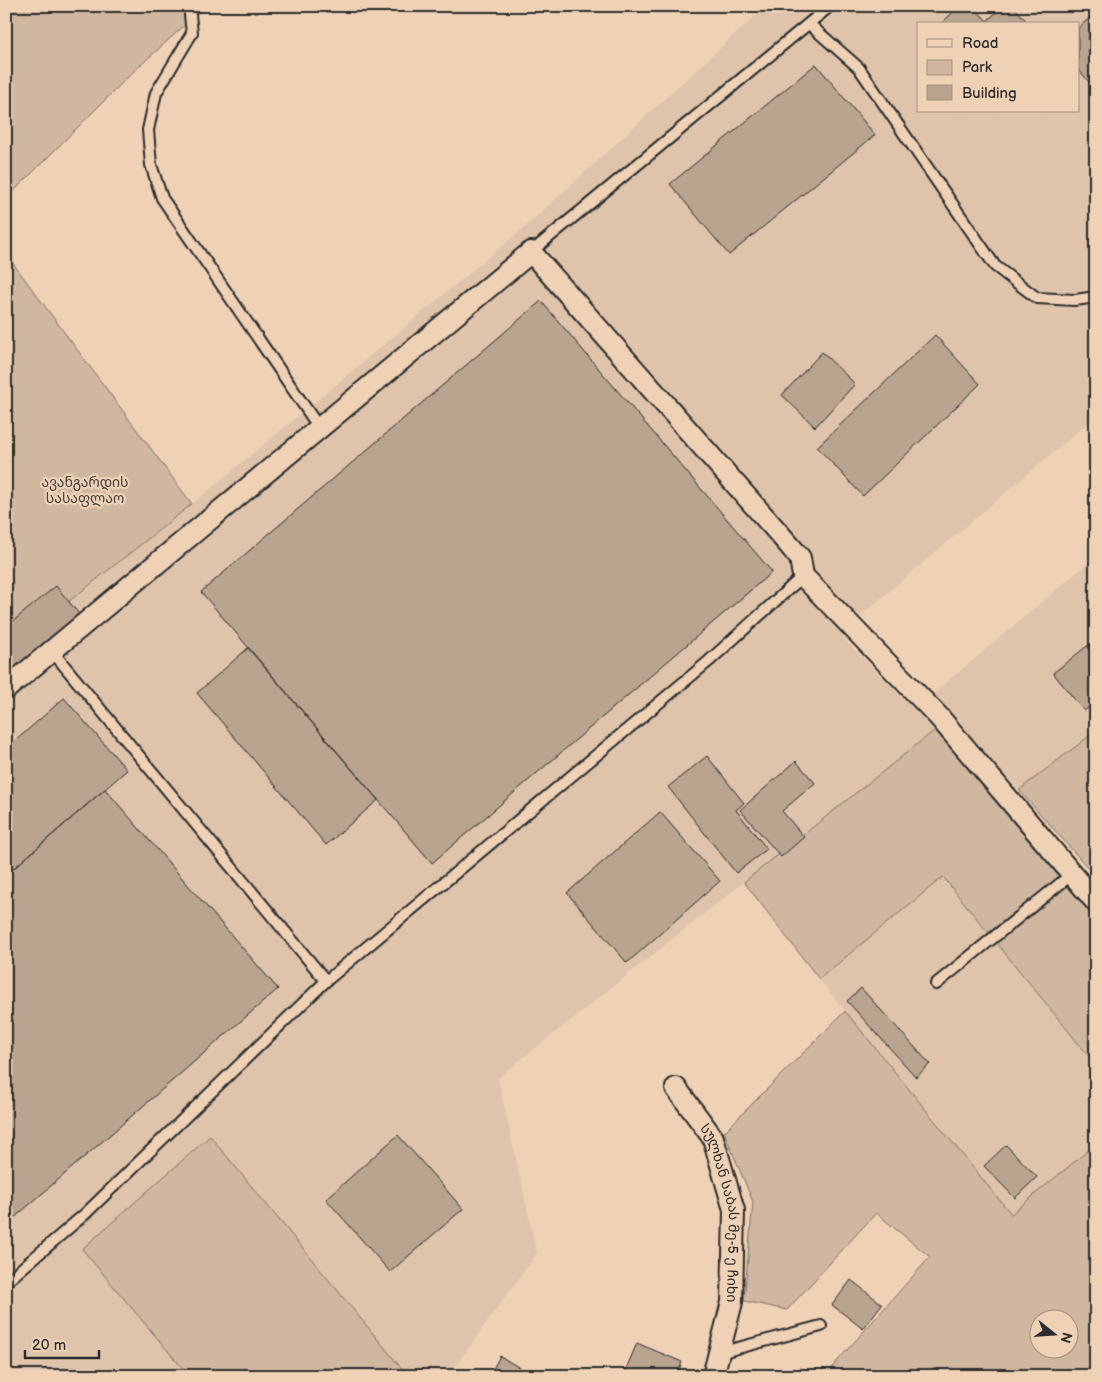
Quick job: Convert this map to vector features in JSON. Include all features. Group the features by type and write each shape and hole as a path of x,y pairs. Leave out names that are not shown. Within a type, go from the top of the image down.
{"street":[{"path":"6,690 531,252 790,546 800,558 803,576 938,717 1096,902"},
{"name":"სულხან საბას მე-5 ე ჩიხი","path":"676,1088 714,1138 734,1210 732,1302 713,1376"}],"lane":[{"path":"189,6 192,33 156,93 148,130 151,165 162,198 320,429"},
{"path":"531,252 830,6"},
{"path":"808,24 859,68 995,266 1037,298 1074,300 1096,297"},
{"path":"6,1282 85,1214 326,981 709,661 803,576"},
{"path":"52,651 326,981"},
{"path":"936,984 1072,874"},
{"path":"719,1353 821,1326"}],"shaded area":[{"path":"766,6 1096,6 1096,416 859,617 841,636 935,730 498,1078 537,1253 448,1376 408,1376 210,1136 82,1249 189,1376 6,1376 6,651 192,504 525,227"},
{"path":"1096,556 1096,731 1019,790 928,698"},
{"path":"942,877 1096,1065 1096,1144 1011,1214 819,979"}],"green space":[{"path":"6,6 206,6 133,72 6,199"},
{"name":"ავანგარდის სასაფლაო","path":"6,254 192,504 6,651"},
{"path":"935,730 1096,920 1096,1065 943,877 819,979 744,882"},
{"path":"1096,731 1096,877 1019,790"},
{"path":"845,1011 1011,1214 1096,1144 1096,1376 824,1376 930,1257 876,1213 787,1310 744,1301 753,1202 724,1132"},
{"path":"210,1136 408,1376 189,1376 82,1249"}],"building":[{"path":"959,6 973,6 987,21 986,22 943,22"},
{"path":"1003,6 1013,6 1027,22 988,22"},
{"path":"1093,15 1096,19 1096,90 1080,71 1080,26"},
{"path":"816,64 875,135 729,255 670,184"},
{"path":"541,301 772,572 432,863 201,592"},
{"path":"935,335 980,384 863,496 817,447"},
{"path":"822,352 855,384 815,427 782,395"},
{"path":"56,586 79,614 6,675 6,627"},
{"path":"1096,639 1096,702 1084,711 1053,673"},
{"path":"248,648 378,800 326,845 197,693"},
{"path":"64,698 127,770 6,875 6,749"},
{"path":"707,756 744,803 736,810 767,849 736,873 668,787"},
{"path":"796,761 815,783 782,811 804,837 781,857 740,810"},
{"path":"105,789 278,989 6,1225 6,875"},
{"path":"660,812 720,881 627,963 567,893"},
{"path":"861,988 930,1064 916,1077 847,1001"},
{"path":"398,1135 463,1209 390,1272 326,1199"},
{"path":"1006,1145 1037,1177 1015,1198 984,1166"},
{"path":"851,1280 882,1304 863,1329 832,1305"},
{"path":"637,1343 682,1362 677,1376 623,1376"},
{"path":"500,1356 533,1376 489,1376"}]}
